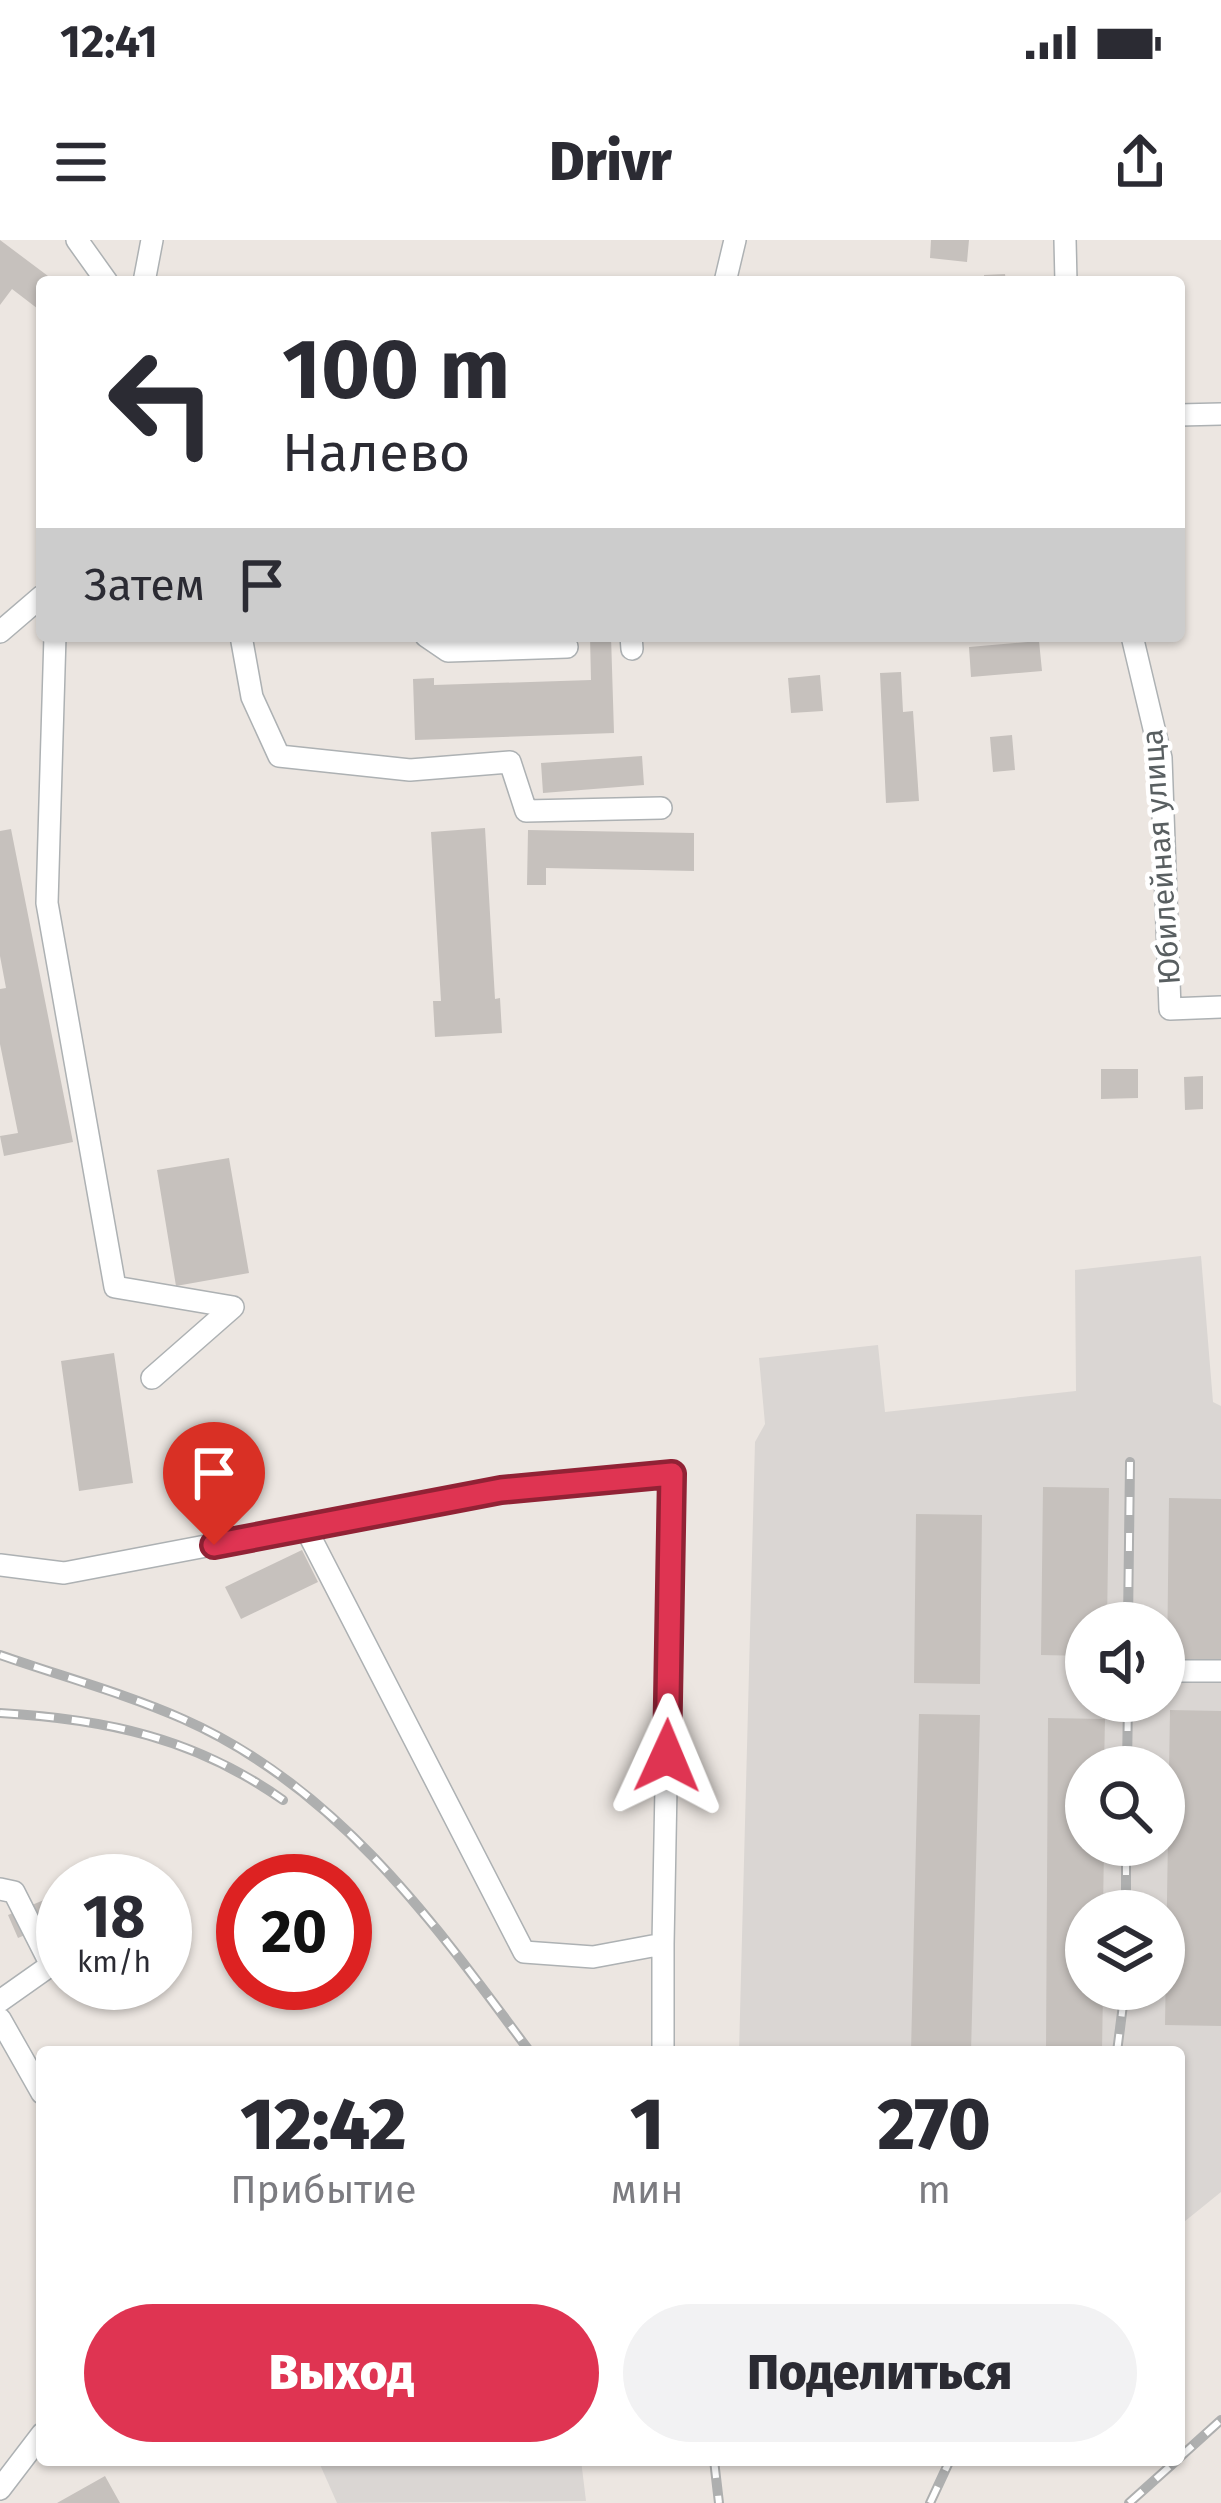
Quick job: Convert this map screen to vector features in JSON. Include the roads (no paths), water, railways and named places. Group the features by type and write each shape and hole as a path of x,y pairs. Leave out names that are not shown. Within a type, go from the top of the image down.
{"street":[{"path":"76,240 103,276"},
{"path":"145,276 152,240"},
{"path":"726,276 735,240"},
{"path":"1066,240 1066,276"},
{"path":"1185,415 1221,414"},
{"path":"0,632 36,601"},
{"path":"55,642 47,903 115,1287 233,1307 152,1378"},
{"path":"242,642 252,697 279,756 323,765 410,770 510,762 526,811 661,808"},
{"path":"435,642 448,651 567,646"},
{"name":"Юбилейная улица","path":"1133,642 1161,758 1170,1009 1221,1007"},
{"path":"0,1565 64,1574 501,1490 672,1474 663,2046"},
{"path":"304,1525 524,1952 593,1957 663,1944"},
{"path":"1185,1671 1221,1671"},
{"path":"0,1889 14,1892 51,1965 0,2001"},
{"path":"0,2019 36,2082"},
{"path":"0,2489 36,2442"}],"railway":[{"path":"1128,1602 1130,1462"},
{"path":"0,1655 183,1719 289,1781 378,1862 457,1954 526,2046"},
{"path":"0,1713 77,1720 148,1736 217,1761 283,1800"},
{"path":"1127,1746 1128,1722"},
{"path":"1126,1866 1126,1890"},
{"path":"1118,2046 1122,2010"},
{"path":"1185,2453 1221,2420"},
{"path":"715,2466 719,2503"},
{"path":"930,2503 947,2466"},
{"path":"1129,2503 1170,2466"}]}
